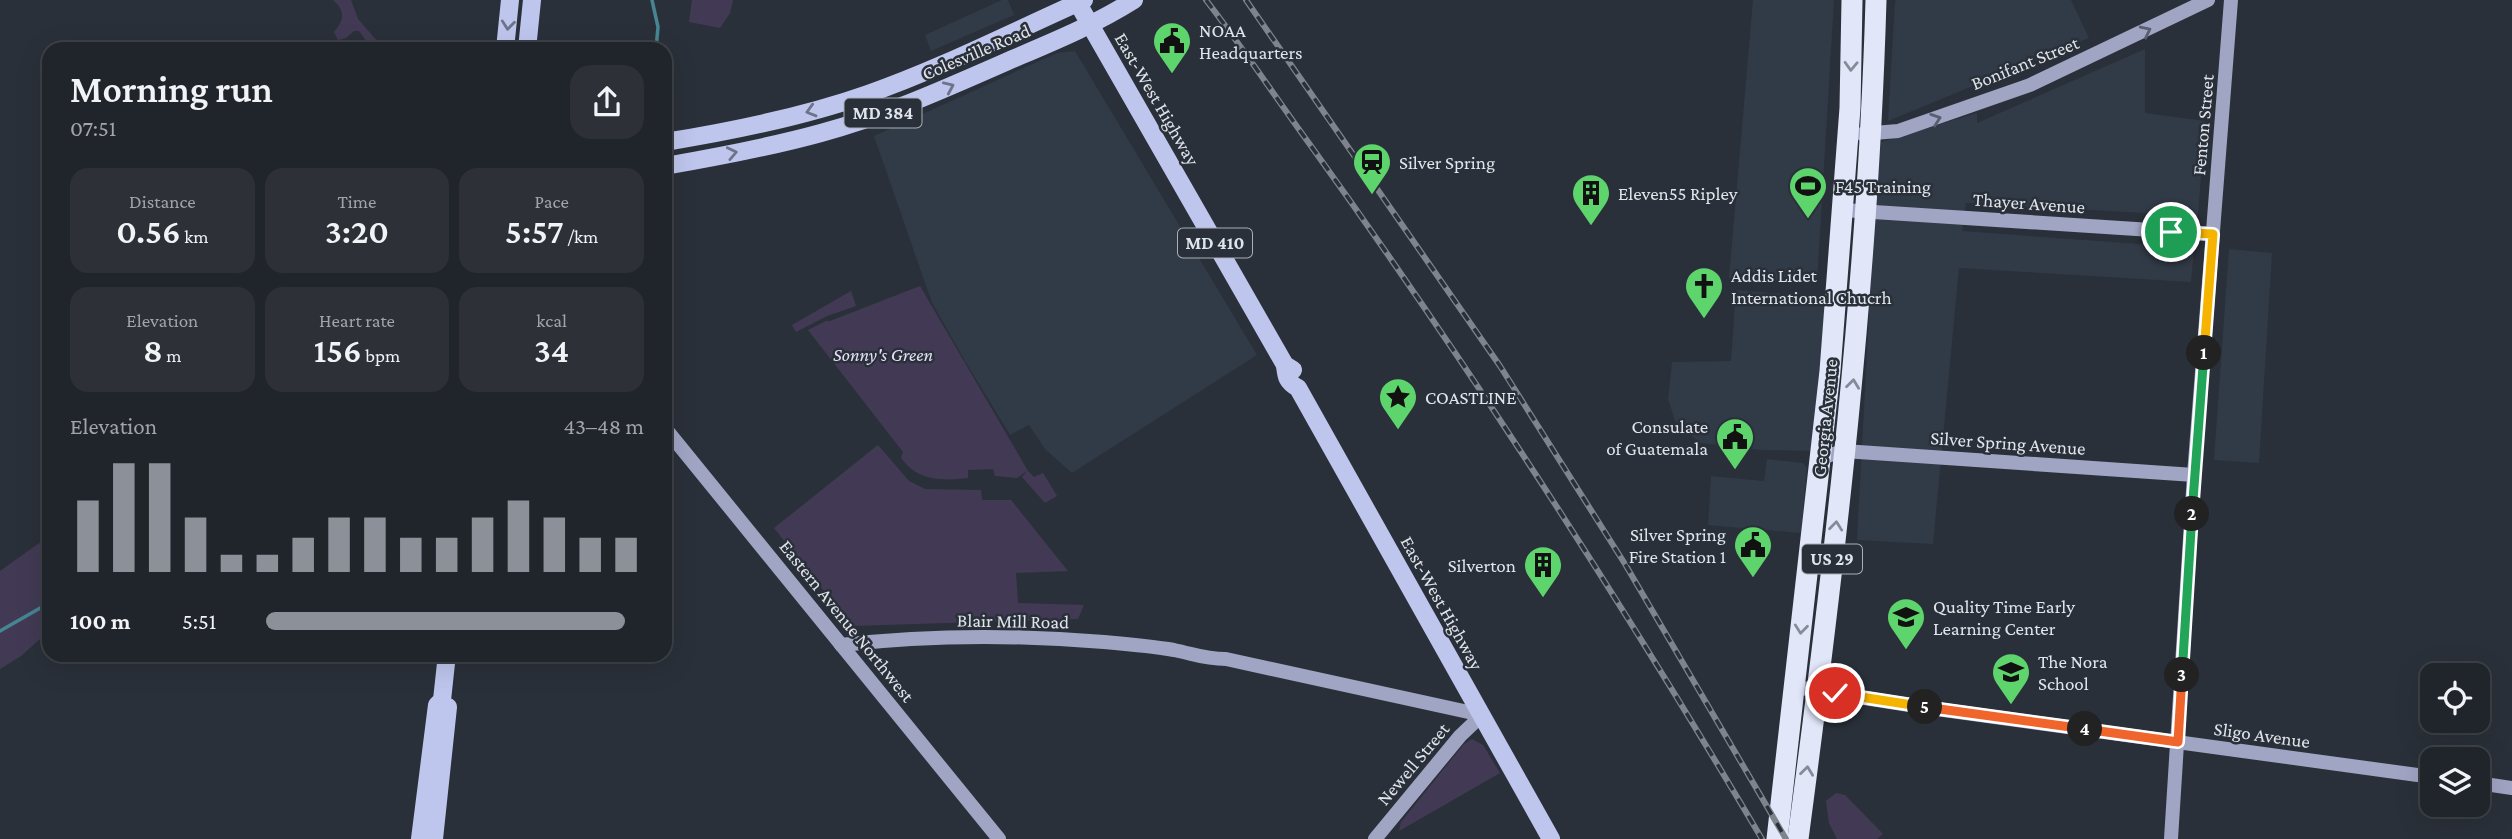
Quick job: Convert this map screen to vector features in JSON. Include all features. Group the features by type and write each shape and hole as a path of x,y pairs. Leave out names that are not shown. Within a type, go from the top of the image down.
{"highway":[{"name":"Georgia Avenue","path":"1777,839 1830,371 1848,132 1852,0"},
{"name":"Georgia Avenue","path":"1798,839 1854,376 1876,0"},
{"path":"1806,588 1829,591"}],"main road":[{"path":"506,42 510,0"},
{"path":"528,42 532,0"},
{"name":"Colesville Road","path":"672,165 821,133 872,117 932,95 1090,25 1134,0"},
{"name":"Colesville Road","path":"672,141 802,114 865,95 966,54 1079,1"},
{"name":"East-West Highway","path":"1079,1 1090,25 1285,365 1296,372 1300,379 1298,387 1551,839"},
{"path":"420,839 437,705 442,700 446,662"},
{"path":"434,839 449,706 442,700"}],"street":[{"name":"Bonifant Street","path":"1848,132 1870,135 1898,131 2030,85 2208,0"},
{"name":"Fenton Street","path":"2171,839 2194,475 2231,0"},
{"name":"Thayer Avenue","path":"1843,209 2213,234"},
{"name":"Eastern Avenue Northwest","path":"672,437 999,839"},
{"name":"Silver Spring Avenue","path":"1820,458 1844,451 2194,475"},
{"name":"Blair Mill Road","path":"841,645 1029,638 1102,642 1184,653 1205,649 1218,659 1482,715"},
{"name":"Sligo Avenue","path":"1796,687 1922,707 2420,775"},
{"name":"Newell Street","path":"1383,835 1445,753 1482,715"},
{"path":"2490,785 2512,788"}],"shaded area":[{"path":"1002,0 1008,0 1014,15 931,51 925,35"},
{"path":"1753,0 1834,0 1817,283 1729,278"},
{"path":"1897,0 2071,0 2089,38 1888,121"},
{"path":"2145,49 2145,113 2205,121 2198,216 1966,203 1962,231 2194,248 2191,282 1959,268 1933,544 1857,540 1878,143 1977,113 1977,123"},
{"path":"1075,51 1257,355 1072,473 1045,449 1029,425 1010,435 965,361 932,303 874,136 1057,53"},
{"path":"2229,249 2272,253 2259,463 2214,460"},
{"path":"1736,290 1816,297 1825,304 1814,443 1810,451 1764,450 1700,443 1675,421 1668,399 1672,362 1731,361"},
{"path":"1767,459 1803,463 1807,468 1801,533 1708,525 1711,476 1764,481"}],"green space":[{"path":"333,0 351,0 358,19 378,42 367,42 359,31 338,40 334,32 342,15"},
{"path":"692,0 733,0 730,13 720,28 689,22"},
{"name":"Sonny's Green","path":"920,286 1028,471 1034,477 1043,473 1057,496 1045,503 1022,477 1027,471 1017,478 995,476 993,469 968,470 968,478 949,479 931,478 915,471 901,458 903,452 808,330"},
{"path":"851,291 856,306 827,316 796,332 792,325"},
{"path":"878,445 909,481 925,489 981,490 982,500 1011,500 1068,571 1016,573 1018,603 1084,605 1078,619 852,626 774,528"},
{"path":"42,541 42,637 21,656 0,669 0,571"},
{"path":"1472,739 1483,745 1500,773 1399,831 1401,822 1464,744"},
{"path":"1836,793 1845,795 1883,834 1877,839 1837,839 1829,823 1826,801"}],"waterway":[{"path":"652,0 658,27 657,42"},
{"path":"0,631 42,607"}],"railway":[{"path":"1206,0 1371,230 1488,401 1655,662 1762,839"},
{"path":"1246,0 1500,366 1625,564 1786,839"}],"place":[{"name":"NOAA Headquarters","path":"1172,75"},
{"name":"Silver Spring","path":"1372,196"},
{"name":"F45 Training","path":"1808,220"},
{"name":"Eleven55 Ripley","path":"1591,227"},
{"name":"Addis Lidet International Chucrh","path":"1704,320"},
{"name":"COASTLINE","path":"1398,431"},
{"name":"Consulate of Guatemala","path":"1735,471"},
{"name":"Silver Spring Fire Station 1","path":"1753,579"},
{"name":"Silverton","path":"1543,599"},
{"name":"Quality Time Early Learning Center","path":"1906,651"},
{"name":"The Nora School","path":"2011,706"}],"route":[{"path":"1835,693 2178,742 2194,475 2213,234 2171,232"}]}
